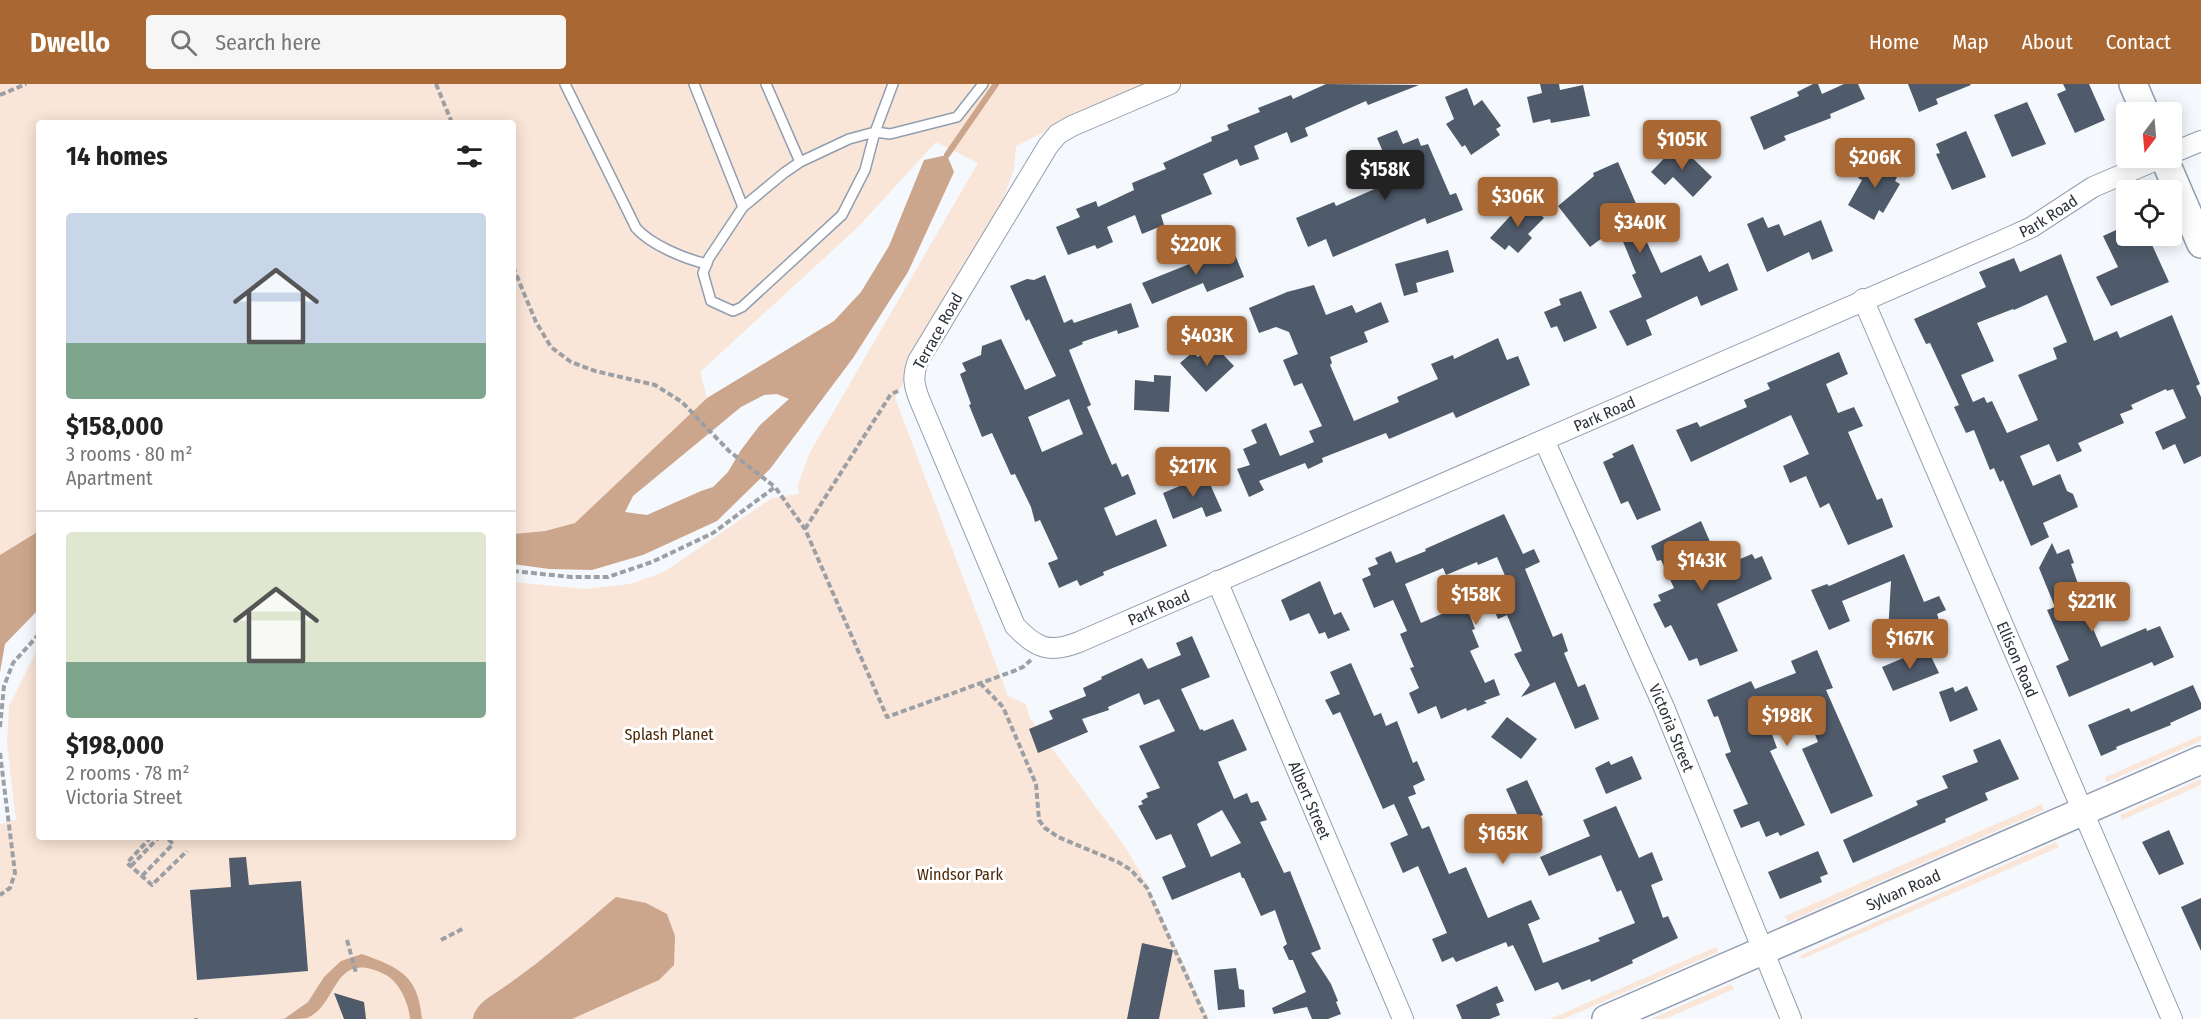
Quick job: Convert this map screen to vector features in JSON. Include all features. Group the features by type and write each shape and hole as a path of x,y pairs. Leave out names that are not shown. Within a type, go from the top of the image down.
{"street":[{"name":"Terrace Road","path":"1038,646 1027,639 1015,626 913,383 914,372 918,360 1047,146 1058,134 1072,126 1170,84"},
{"path":"2133,84 2141,102"},
{"path":"2182,149 2201,141"},
{"name":"Park Road","path":"1038,646 1051,649 1064,648 1544,440 2032,227 2093,187 2139,168"},
{"path":"2167,168 2201,244"},
{"name":"Ellison Road","path":"1863,299 2172,1019"},
{"name":"Victoria Street","path":"1544,440 1663,705 1791,1019"},
{"name":"Albert Street","path":"1217,581 1403,1019"},
{"name":"Sylvan Road","path":"1606,1019 2201,760"}],"lane":[{"path":"565,84 636,228 642,235 689,259 707,264"},
{"path":"694,84 743,207"},
{"path":"766,84 800,162"},
{"path":"893,84 875,132 865,170 842,215 742,307 733,311 711,301 703,273 743,207 800,162 849,138 875,132 890,134 957,117 983,84"}],"path":[{"path":"0,95 26,84"},
{"path":"436,84 451,120"},
{"path":"516,274 536,322 551,348 571,362 595,371 655,385 682,402 729,451 775,487 805,528 887,717 1023,667 1030,661 1038,646"},
{"path":"805,528 891,394 913,383"},
{"path":"516,571 571,577 608,577 630,570 713,533 775,487"},
{"path":"0,727 4,686 13,663 36,637"},
{"path":"980,683 1003,707 1036,784 1039,820 1045,828 1058,837 1118,862 1131,870 1147,888 1206,1019"},
{"path":"0,753 15,873 10,888 0,895"},
{"path":"148,840 127,863 152,885 187,851"},
{"path":"131,866 156,840"},
{"path":"142,876 173,844 169,840"},
{"path":"441,940 464,928"},
{"path":"347,940 356,973"}],"green space":[{"path":"0,84 1143,84 1016,146 1014,169 1003,199 895,398 1008,696 1026,704 1029,717 1126,848 1146,883 1209,1019 0,1019 0,824 16,820 7,744 9,706 36,652 36,840 516,840 516,582 585,589 630,584 664,572 772,498 799,494 798,485 809,454 978,163 936,142 857,228 700,372 707,398 575,523 545,531 516,534 516,120 36,120 36,533 0,555"},
{"path":"2201,735 2201,741 2107,782 2105,779 2106,777"},
{"path":"2201,779 2201,785 2122,820 2120,815"},
{"path":"2042,804 2044,810 1788,922 1785,916"},
{"path":"2056,842 2059,847 1802,959 1800,957 1801,955"},
{"path":"1716,947 1718,952 1563,1019 1550,1019"},
{"path":"1731,984 1734,989 1665,1019 1651,1019"}],"shaded area":[{"path":"947,155 954,172 908,272 853,358 770,469 717,521 643,555 592,570 549,569 516,564 516,534 545,531 575,523 707,398 834,321 861,292 889,246 924,160","holes":["777,394 789,399 760,425 728,472 713,487 647,515 625,512 633,496 741,407 764,395"]},
{"path":"36,533 36,612 5,644 0,672 0,555"},
{"path":"616,897 646,903 667,914 675,936 674,965 659,980 572,1019 473,1019 478,1007 485,1000 543,958"},
{"path":"362,954 387,964 405,975 416,992 422,1019 410,1019 403,994 396,983 386,975 368,968 355,968 338,981 317,1011 307,1018 284,1019 308,1002 324,977 341,961"}],"building":[{"path":"1326,84 1419,85 1368,105 1366,101 1305,128 1308,136 1291,143 1287,132 1254,146 1259,159 1240,166 1237,159 1203,174 1212,194 1161,215 1164,225 1142,234 1135,215 1107,227 1113,242 1097,249 1095,245 1068,255 1056,227 1080,217 1076,209 1096,201 1098,207 1134,190 1132,183 1166,169 1163,163 1212,141 1211,137 1229,130 1227,125 1260,112 1258,108 1291,95 1293,99"},
{"path":"1540,84 1559,84 1560,90 1583,85 1590,116 1551,123 1550,119 1533,123 1527,97 1542,93"},
{"path":"1818,84 1822,94 1844,84 1858,84 1865,99 1830,114 1831,118 1784,136 1786,140 1764,150 1750,117 1799,96 1797,92"},
{"path":"1908,84 1971,85 1936,99 1938,104 1919,112"},
{"path":"2063,84 2089,84 2105,120 2075,133 2057,94 2066,90"},
{"path":"1467,88 1474,106 1482,100 1501,126 1496,129 1500,135 1471,155 1465,145 1462,147 1446,124 1454,119 1445,97"},
{"path":"2027,102 2046,144 2012,157 1994,115"},
{"path":"1397,130 1403,144 1418,138 1421,146 1428,144 1450,195 1456,193 1463,210 1427,224 1425,218 1333,257 1326,239 1308,247 1296,218 1334,202 1336,206 1395,180 1377,138"},
{"path":"1966,131 1986,177 1952,190 1936,154 1940,153 1936,144"},
{"path":"1678,144 1712,177 1693,197 1673,177 1665,185 1651,172"},
{"path":"1870,156 1899,173 1895,181 1900,184 1883,213 1879,210 1874,220 1848,205 1862,180 1858,178"},
{"path":"1618,162 1650,236 1645,238 1661,273 1701,255 1709,272 1728,263 1738,290 1701,306 1697,296 1646,320 1652,335 1627,346 1609,311 1642,297 1632,275 1636,273 1617,227 1590,247 1558,206 1594,176 1593,173"},
{"path":"1525,200 1544,218 1528,234 1532,238 1518,253 1509,245 1505,250 1490,238"},
{"path":"1763,217 1768,228 1779,224 1784,236 1821,220 1833,251 1812,260 1809,252 1767,272 1747,224"},
{"path":"2116,230 2116,246 2153,246 2169,282 2111,306 2096,277 2118,267 2103,236"},
{"path":"1232,247 1244,277 1207,292 1203,283 1152,304 1142,283"},
{"path":"1448,250 1454,272 1416,283 1418,292 1404,296 1395,264"},
{"path":"2061,254 2094,341 2117,331 2120,338 2172,315 2200,384 2196,386 2201,397 2201,456 2184,464 2175,444 2163,450 2155,432 2186,418 2173,389 2167,391 2166,389 2131,405 2133,409 2120,414 2124,423 2078,443 2082,451 2057,462 2049,444 2020,456 2033,486 2060,474 2067,491 2073,494 2078,507 2043,523 2049,537 2031,546 2003,480 2000,482 1994,468 1990,470 1974,430 1966,433 1954,407 1959,405 1930,343 1926,344 1914,319 1986,287 1979,272 2014,258 2020,272","holes":["2047,295 2067,342 2053,348 2057,359 2018,375 2038,420 2007,433 1992,401 1987,403 1984,397 1973,402 1961,375 1994,361 1977,323"]},
{"path":"1045,275 1064,323 1072,319 1074,323 1131,303 1139,327 1118,334 1117,330 1082,342 1083,344 1069,350 1091,405 1087,407 1112,465 1116,463 1122,477 1128,474 1136,494 1104,508 1116,536 1156,519 1167,546 1103,572 1104,575 1080,586 1077,580 1059,588 1048,563 1058,559 1040,520 1035,522 1031,507 1015,474 1011,475 992,433 982,437 960,374 966,371 962,363 981,355 982,346 1001,339 1025,390 1056,376 1029,319 1026,321 1010,286 1027,279 1034,280","holes":["1069,399 1083,434 1042,452 1028,417"]},
{"path":"1314,285 1326,315 1352,305 1356,313 1381,302 1389,322 1364,332 1368,342 1330,357 1332,363 1330,365 1354,421 1399,402 1397,397 1438,379 1431,364 1453,355 1454,359 1498,338 1507,360 1518,356 1530,385 1456,418 1453,412 1389,439 1386,433 1322,458 1323,462 1308,469 1305,463 1259,481 1264,490 1249,497 1237,469 1250,465 1243,449 1257,443 1251,430 1266,423 1280,456 1314,442 1309,431 1322,426 1302,383 1294,386 1283,360 1298,354 1289,332 1276,327 1259,333 1249,308 1287,292"},
{"path":"1581,291 1597,328 1564,342 1557,326 1551,328 1544,312 1561,305 1559,299"},
{"path":"1213,344 1234,366 1206,392 1180,363 1193,352 1198,357"},
{"path":"1839,352 1848,374 1826,384 1838,413 1854,407 1863,426 1848,432 1877,500 1882,498 1893,527 1848,545 1829,503 1820,508 1806,476 1790,483 1783,466 1809,454 1791,415 1691,462 1676,430 1697,422 1700,427 1747,407 1744,400 1770,389 1767,383"},
{"path":"1154,375 1171,376 1169,412 1134,410 1135,380 1154,382"},
{"path":"1633,444 1661,510 1637,520 1628,501 1621,504 1603,462 1614,457 1612,454"},
{"path":"1206,475 1222,511 1206,517 1202,507 1173,519 1163,493"},
{"path":"1504,514 1523,554 1534,549 1540,562 1525,569 1553,637 1562,633 1568,651 1564,653 1578,687 1585,684 1599,719 1575,729 1555,682 1521,697 1530,685 1514,654 1522,651 1507,615 1498,619 1490,601 1512,592 1497,557 1478,565 1477,562 1446,575 1443,568 1405,584 1421,623 1462,605 1463,609 1467,607 1475,629 1472,630 1479,647 1470,651 1485,683 1494,679 1500,695 1484,701 1487,703 1467,711 1466,708 1441,719 1436,706 1418,714 1409,693 1419,688 1410,668 1414,667 1400,634 1407,631 1393,600 1374,608 1362,579 1371,575 1368,568 1378,564 1375,558 1391,551 1396,563"},
{"path":"1701,521 1721,567 1752,554 1755,559 1762,556 1772,579 1717,604 1738,651 1700,666 1697,658 1689,661 1671,625 1665,628 1653,604 1661,601 1658,595 1674,588 1661,560 1657,561 1651,546"},
{"path":"2052,543 2057,554 2069,549 2074,563 2071,564 2082,595 2090,591 2099,612 2088,617 2101,647 2146,628 2147,631 2160,626 2174,657 2154,666 2152,662 2069,697 2056,666 2069,660 2047,610 2055,607 2039,568"},
{"path":"1904,554 1924,602 1939,596 1946,610 1937,614 1939,620 1926,625 1927,629 1920,632 1923,637 1888,633 1891,581 1842,601 1850,621 1829,630 1811,590 1827,584 1829,586"},
{"path":"1320,581 1334,615 1341,612 1350,630 1328,639 1325,632 1319,634 1309,613 1290,621 1281,600"},
{"path":"1192,636 1210,677 1181,689 1200,730 1204,731 1233,719 1247,750 1218,762 1234,799 1247,793 1251,803 1258,801 1267,820 1260,822 1284,873 1290,871 1321,949 1311,953 1331,984 1341,1014 1328,1019 1312,1019 1307,1007 1274,1014 1272,1008 1306,992 1293,960 1289,960 1283,947 1287,944 1275,910 1261,916 1240,872 1172,900 1162,877 1186,867 1171,834 1156,840 1138,806 1143,804 1141,801 1148,797 1146,793 1160,788 1139,746 1175,731 1159,699 1144,705 1139,693 1108,707 1109,710 1082,719 1088,732 1038,753 1029,729 1053,719 1049,711 1086,696 1083,688 1142,658 1148,669 1181,655 1176,643","holes":["1222,810 1241,843 1211,857 1197,824"]},
{"path":"1927,648 1939,673 1893,691 1882,667"},
{"path":"1817,650 1833,688 1826,690 1873,796 1831,814 1802,749 1818,742 1801,700 1765,715 1777,748 1770,751 1805,825 1780,836 1778,832 1766,837 1759,821 1741,828 1733,810 1748,804 1725,754 1731,752 1718,716 1714,717 1707,700 1751,681 1755,689 1796,673 1791,661"},
{"path":"1351,663 1374,716 1381,713 1386,726 1397,721 1413,763 1417,761 1425,780 1413,786 1416,794 1408,797 1422,829 1429,826 1449,874 1466,867 1488,918 1531,900 1540,919 1528,924 1543,963 1600,941 1598,938 1635,923 1621,890 1617,892 1601,855 1549,876 1540,857 1590,836 1583,820 1616,806 1639,858 1652,852 1663,880 1651,885 1663,918 1668,916 1678,938 1632,960 1633,963 1591,982 1590,979 1562,990 1558,982 1535,991 1513,945 1508,947 1506,942 1456,962 1453,957 1442,962 1432,939 1447,933 1418,866 1403,873 1390,843 1408,835 1394,804 1383,809 1340,712 1333,715 1325,700 1340,694 1330,672"},
{"path":"2193,685 2201,703 2201,709 2101,756 2088,725 2129,708 2131,712"},
{"path":"1967,686 1978,710 1950,722 1939,692 1953,687 1955,692"},
{"path":"1507,717 1537,739 1521,759 1491,737"},
{"path":"2000,739 2019,779 1985,793 1988,800 1945,819 1946,822 1853,863 1843,840 1918,805 1916,801 1948,788 1942,776 1978,762 1973,750"},
{"path":"1632,756 1642,779 1606,794 1595,768 1609,761 1611,765"},
{"path":"1527,780 1543,815 1522,825 1506,789"},
{"path":"2169,830 2184,864 2159,875 2142,842"},
{"path":"1818,851 1828,874 1820,877 1822,882 1780,899 1768,872"},
{"path":"246,857 249,885 301,881 308,971 197,980 190,890 231,887 229,858"},
{"path":"2201,898 2201,951 2181,907"},
{"path":"1142,943 1173,950 1159,1019 1127,1019"},
{"path":"1236,968 1239,989 1244,990 1245,1007 1218,1010 1214,970"},
{"path":"1497,986 1504,1001 1496,1004 1500,1015 1490,1019 1462,1019 1456,1005"},
{"path":"334,993 364,1002 366,1019 344,1019"}],"waterway":[{"path":"947,155 996,84"}],"park label":[{"name":"Splash Planet","path":"669,734"},
{"name":"Windsor Park","path":"960,874"}]}
